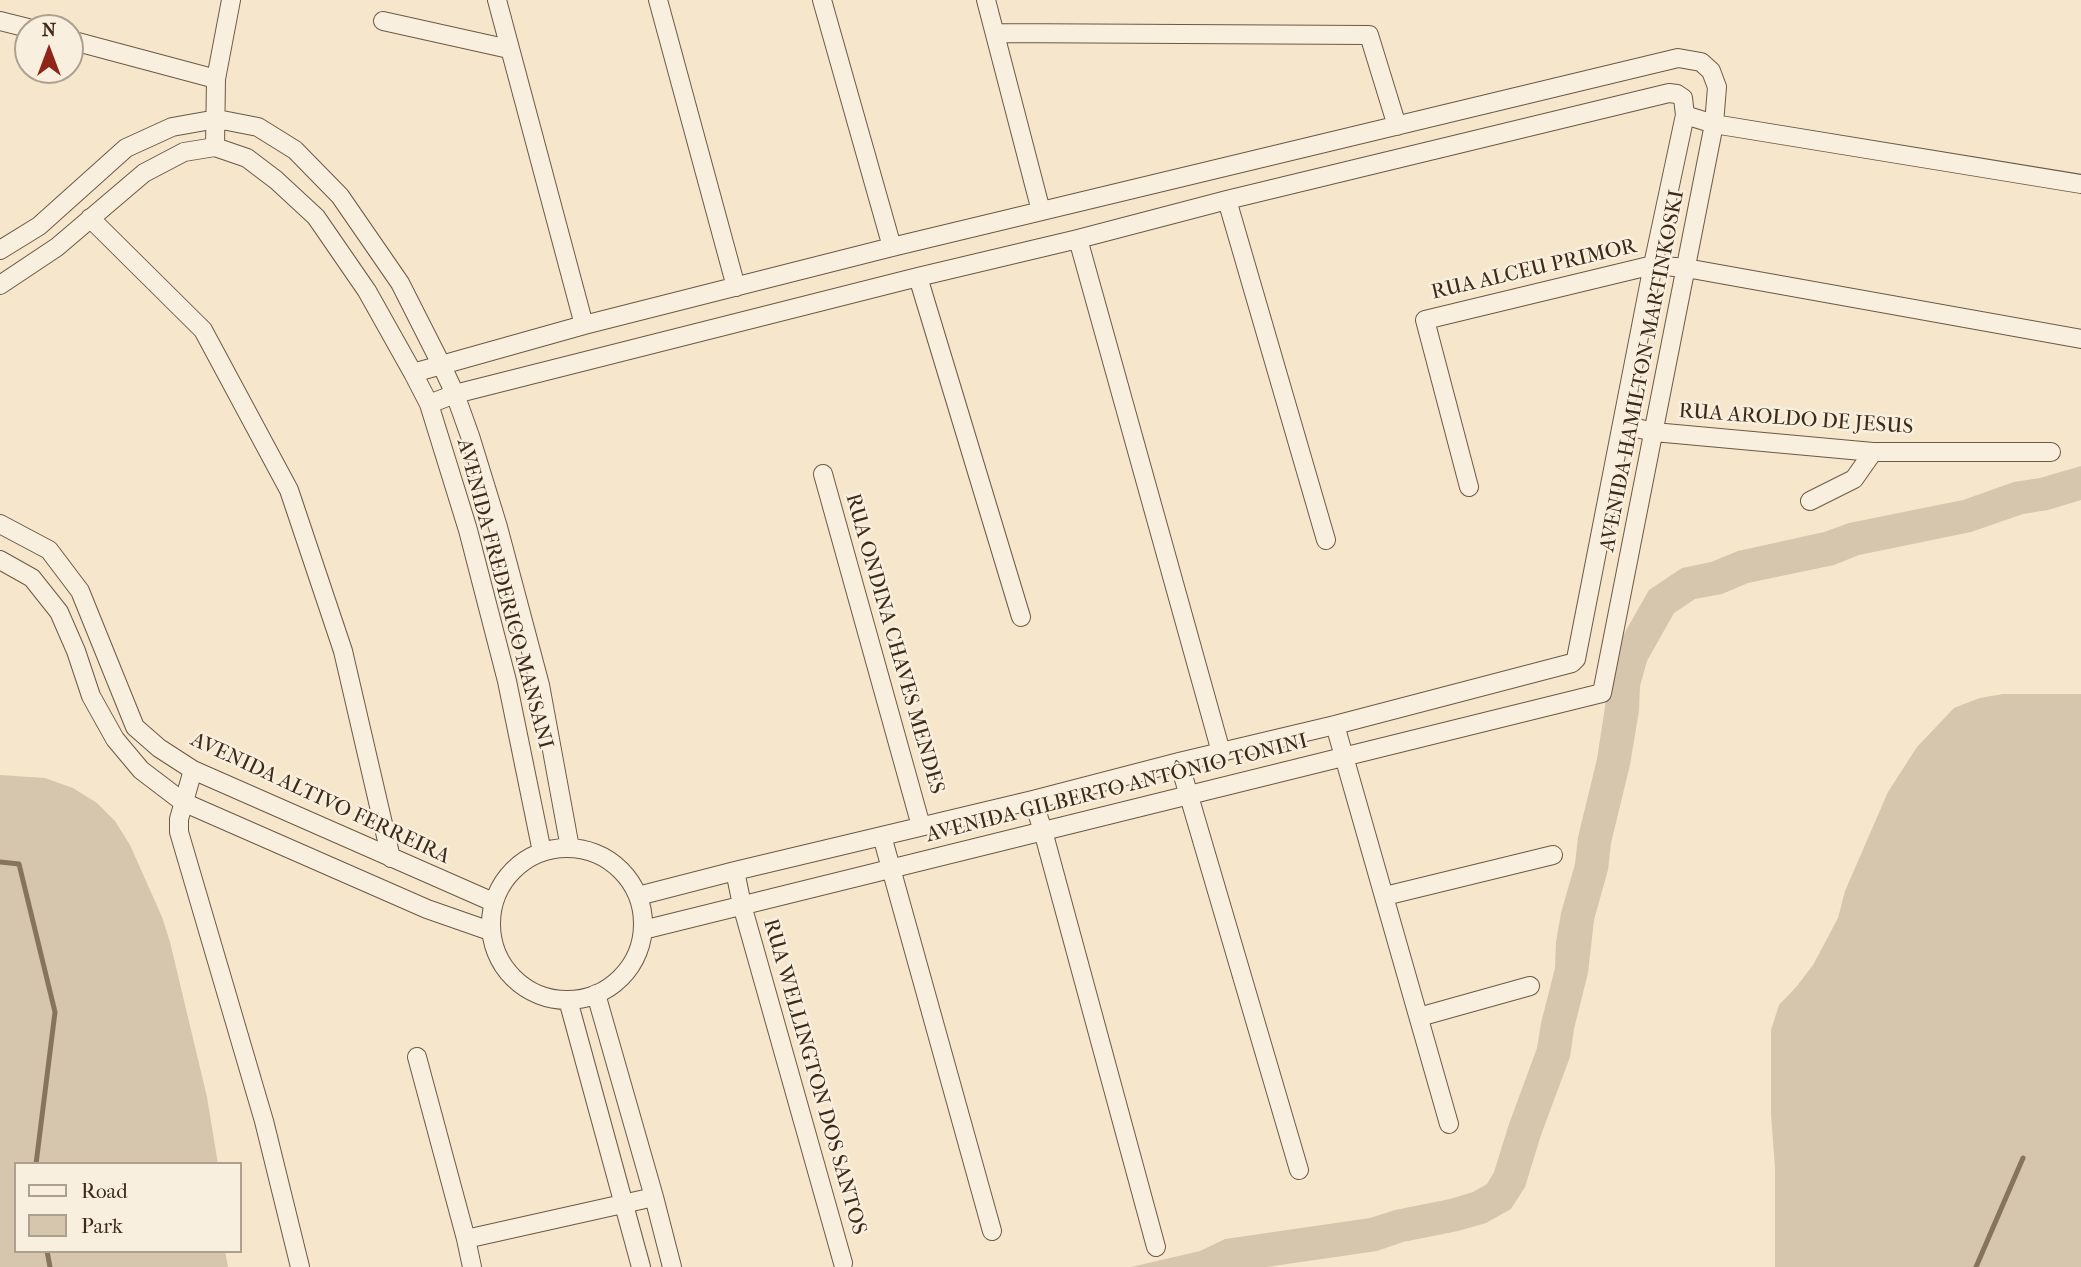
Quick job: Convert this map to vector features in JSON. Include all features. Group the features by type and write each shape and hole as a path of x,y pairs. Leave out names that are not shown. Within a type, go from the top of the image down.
{"street":[{"path":"0,285 57,247 144,173 184,152 215,147 216,79 231,0"},
{"path":"497,0 584,325"},
{"path":"658,0 736,287"},
{"path":"822,0 892,247"},
{"path":"986,0 1041,211"},
{"path":"383,21 509,49"},
{"path":"413,373 584,325 892,247 1398,125 1369,35 996,33"},
{"path":"84,44 216,79"},
{"name":"AVENIDA HAMILTON MARTINKOSKI","path":"1398,125 1678,58 1701,62 1711,71 1717,87 1714,124 1602,693"},
{"path":"429,404 455,394 918,277 1669,93 1677,94 1684,107 1714,124 2081,184"},
{"name":"AVENIDA HAMILTON MARTINKOSKI","path":"1576,659 1684,107"},
{"name":"AVENIDA FREDERICO MANSANI","path":"0,250 39,226 126,148 172,127 216,119 258,127 295,150 340,196 400,283 455,394 470,436 498,527 540,685 570,848"},
{"name":"AVENIDA FREDERICO MANSANI","path":"215,147 247,158 276,180 316,217 367,291 429,404 468,530 504,668 542,852"},
{"path":"1227,200 1326,540"},
{"path":"90,218 203,330 289,490 343,651 391,858"},
{"path":"1078,239 1221,752"},
{"name":"RUA ALCEU PRIMOR","path":"1469,487 1425,320 1653,265 1686,268 2081,339"},
{"path":"918,277 1021,617"},
{"name":"RUA AROLDO DE JESUS","path":"1623,425 1654,432 1873,452 2051,452"},
{"path":"1810,501 1854,479 1873,452"},
{"name":"RUA ONDINA CHAVES MENDES","path":"823,474 922,826"},
{"name":"AVENIDA ALTIVO FERREIRA","path":"0,524 49,550 80,591 135,727 159,748 193,770 493,902"},
{"path":"0,560 32,578 59,612 91,696 115,739 141,771 183,802 427,909 491,931"},
{"name":"AVENIDA GILBERTO ANTÔNIO TONINI","path":"638,896 1335,725 1567,666 1576,659"},
{"name":"AVENIDA GILBERTO ANTÔNIO TONINI","path":"643,930 1602,693"},
{"path":"1335,725 1450,1124"},
{"path":"1180,762 1299,1170"},
{"path":"193,770 179,819 179,832 264,1121 300,1267"},
{"path":"1033,800 1156,1247"},
{"path":"882,836 992,1231"},
{"path":"570,848 584,849 609,860 629,879 638,896 643,930 636,957 629,969 609,988 596,995 568,1000 540,995 516,981 499,958 491,931 493,902 507,877 523,862 542,852 570,848"},
{"path":"1385,896 1553,855"},
{"name":"RUA WELLINGTON DOS SANTOS","path":"735,871 742,905 843,1263"},
{"path":"1419,1017 1530,986"},
{"path":"596,995 672,1267"},
{"path":"568,1000 641,1267"},
{"path":"417,1057 472,1267"},
{"path":"466,1238 654,1197"}],"green space":[{"path":"2081,466 2081,500 2023,514 1971,532 1859,555 1834,565 1748,583 1722,594 1695,599 1674,613 1647,661 1640,686 1639,711 1630,765 1611,843 1608,870 1594,920 1588,973 1570,1057 1525,1187 1511,1209 1486,1223 1403,1242 1377,1251 1267,1267 1131,1267 1200,1251 1225,1239 1370,1218 1450,1199 1473,1192 1487,1184 1494,1172 1537,1048 1555,968 1561,913 1575,864 1578,837 1597,759 1607,680 1616,648 1649,590 1682,568 1711,562 1738,551 1824,532 1849,523 1963,500 2014,482 2040,478"},
{"path":"2003,694 2081,694 2081,1267 1775,1267 1771,1030 1779,1005 1813,965 1838,918 1845,891 1888,792 1917,747 1954,708 1980,698"},
{"path":"0,775 45,778 73,788 97,803 115,821 130,845 162,917 170,942 207,1097 218,1162 14,1162 14,1253 225,1253 228,1267 0,1267"}],"waterway":[{"path":"0,862 19,864 55,1012 36,1162"},
{"path":"1976,1267 2023,1158"},
{"path":"47,1253 50,1267"}]}
